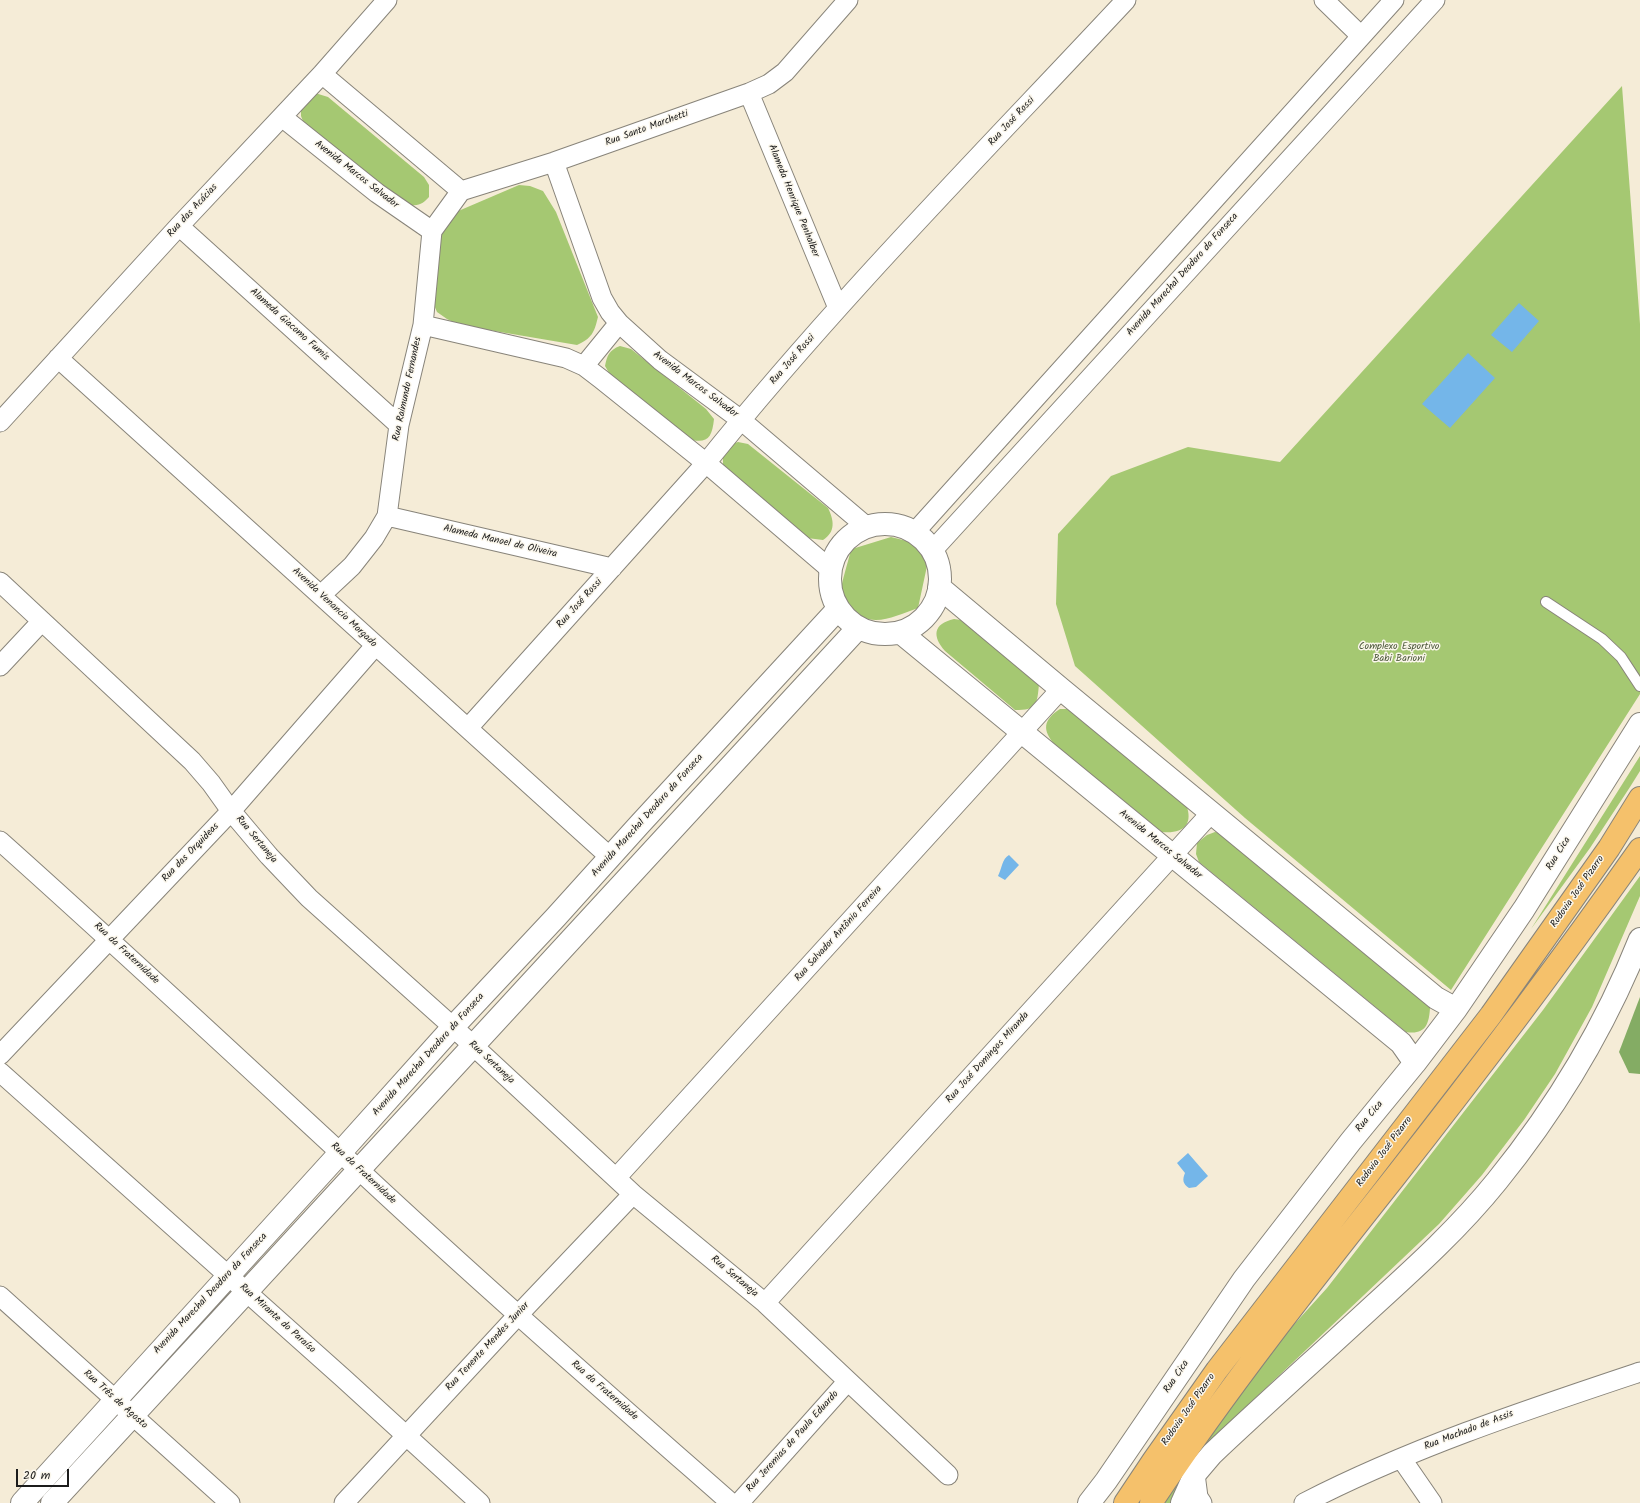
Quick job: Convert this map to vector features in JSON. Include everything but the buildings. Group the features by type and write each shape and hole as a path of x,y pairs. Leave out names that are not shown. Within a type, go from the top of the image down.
{"main road":[{"name":"Rodovia José Pizarro","path":"1125,1503 1217,1370 1492,1015 1604,854 1640,798"},
{"path":"1151,1503 1186,1469 1278,1325 1530,1002 1640,849"}],"street":[{"name":"Rua Santo Marchetti","path":"461,191 554,162 749,93 769,84 785,72 848,0"},
{"name":"Rua José Rossi","path":"468,728 706,463 741,420 838,308 1126,0"},
{"path":"1324,0 1361,36"},
{"path":"914,533 1394,0"},
{"name":"Avenida Marechal Deodoro da Fonseca","path":"932,551 1435,0"},
{"name":"Rua das Acácias","path":"0,422 179,226 389,2"},
{"path":"322,74 461,191 432,231"},
{"name":"Alameda Henrique Penhalber","path":"749,93 838,308"},
{"name":"Avenida Marcos Salvador","path":"282,117 377,193 432,231"},
{"name":"Avenida Marcos Salvador","path":"554,162 602,298 610,312 619,323 660,360 741,420 867,527"},
{"name":"Alameda Giacomo Fumis","path":"179,226 399,425"},
{"name":"Rua Raimundo Fernandes","path":"321,595 352,566 374,538 387,516 399,425 423,325 432,231"},
{"path":"584,366 619,323"},
{"path":"423,325 566,358 584,366 706,463 830,569"},
{"name":"Avenida Venancio Morgado","path":"58,358 610,857"},
{"name":"Alameda Manoel de Oliveira","path":"387,516 612,568"},
{"path":"883,524 899,526 914,533 924,540 932,551 939,568 939,587 936,599 930,610 917,623 900,632 879,634 858,628 838,609 833,598 830,584 830,569 835,555 843,543 854,534 867,527 883,524"},
{"name":"Rua Sertaneja","path":"0,582 192,761 269,856 309,898 453,1027 633,1194 765,1303 847,1382 948,1475"},
{"path":"939,587 1436,998 1456,1009"},
{"name":"Avenida Marechal Deodoro da Fonseca","path":"22,1503 453,1027 838,609"},
{"path":"0,666 42,620"},
{"path":"52,1503 858,628"},
{"name":"Avenida Marcos Salvador","path":"900,632 1401,1043 1415,1063"},
{"name":"Rua das Orquideas","path":"0,1055 231,811 375,646"},
{"name":"Rua Salvador Antônio Ferreira","path":"616,1178 1061,689"},
{"name":"Rua Cica","path":"1089,1503 1106,1481 1244,1279 1350,1141 1415,1063 1456,1009 1524,909 1640,724"},
{"name":"Rua José Domingos Miranda","path":"765,1303 1211,813"},
{"name":"Rua da Fraternidade","path":"0,841 110,938 359,1171 518,1315 731,1503"},
{"path":"1182,1503 1186,1469 1217,1448 1445,1239 1496,1182 1537,1129 1570,1080 1606,1015 1640,939"},
{"name":"Rua Mirante do Paraíso","path":"0,1072 246,1291 480,1503"},
{"name":"Rua Tenente Mendes Junior","path":"344,1503 518,1315 633,1194"},
{"name":"Rua Três de Agosto","path":"0,1296 230,1503"},
{"name":"Rua Machado de Assis","path":"1304,1503 1361,1474 1518,1412 1640,1372"},
{"name":"Rua Jeremias de Paula Eduardo","path":"739,1503 847,1382"},
{"path":"1401,1458 1432,1503"},
{"path":"1186,1469 1202,1503"}],"lane":[{"path":"1546,602 1602,639 1621,656 1640,686"}],"green space":[{"name":"Complexo Esportivo Babi Barioni","path":"1622,86 1640,324 1640,694 1451,990 1245,818 1075,666 1056,604 1058,534 1111,476 1188,447 1280,462"},
{"path":"315,93 328,97 424,177 429,185 429,197 418,205 404,205 304,124 301,116 301,104"},
{"path":"519,185 530,186 543,191 556,212 598,317 592,334 586,340 577,345 459,325 437,312 431,298 439,234 456,212"},
{"path":"620,346 631,349 706,409 714,419 712,431 707,438 699,441 687,439 612,378 605,366 606,362 611,351"},
{"path":"738,442 748,444 828,508 832,517 833,526 827,537 823,540 807,538 723,465 723,456 729,445"},
{"path":"891,537 907,541 920,550 927,566 918,608 882,620 866,618 858,614 850,607 841,594 841,588 850,553 852,549"},
{"path":"954,619 961,620 1030,673 1039,684 1038,697 1032,707 1028,709 1015,710 945,651 938,640 938,627 947,621"},
{"path":"1060,709 1067,709 1081,716 1186,804 1189,818 1185,827 1181,830 1162,832 1055,745 1048,735 1046,726 1050,717"},
{"path":"1640,756 1640,771 1630,787 1590,848 1531,929"},
{"path":"1215,832 1224,834 1419,995 1430,1008 1425,1028 1418,1032 1406,1032 1199,862 1196,854 1197,843 1207,835"},
{"path":"1640,876 1640,896 1592,1007 1555,1074 1524,1120 1482,1175 1439,1224 1232,1420 1191,1468 1172,1503 1159,1503 1253,1370 1327,1288 1543,1010"},
{"path":"1640,997 1640,1074 1629,1073 1619,1052"}],"water":[{"path":"1519,303 1539,321 1512,352 1491,335"},
{"path":"1468,353 1495,378 1450,428 1422,404"},
{"path":"1009,855 1019,865 1005,880 998,876 1003,861"},
{"path":"1188,1153 1208,1176 1196,1187 1189,1188 1184,1182 1185,1173 1177,1163"}]}
